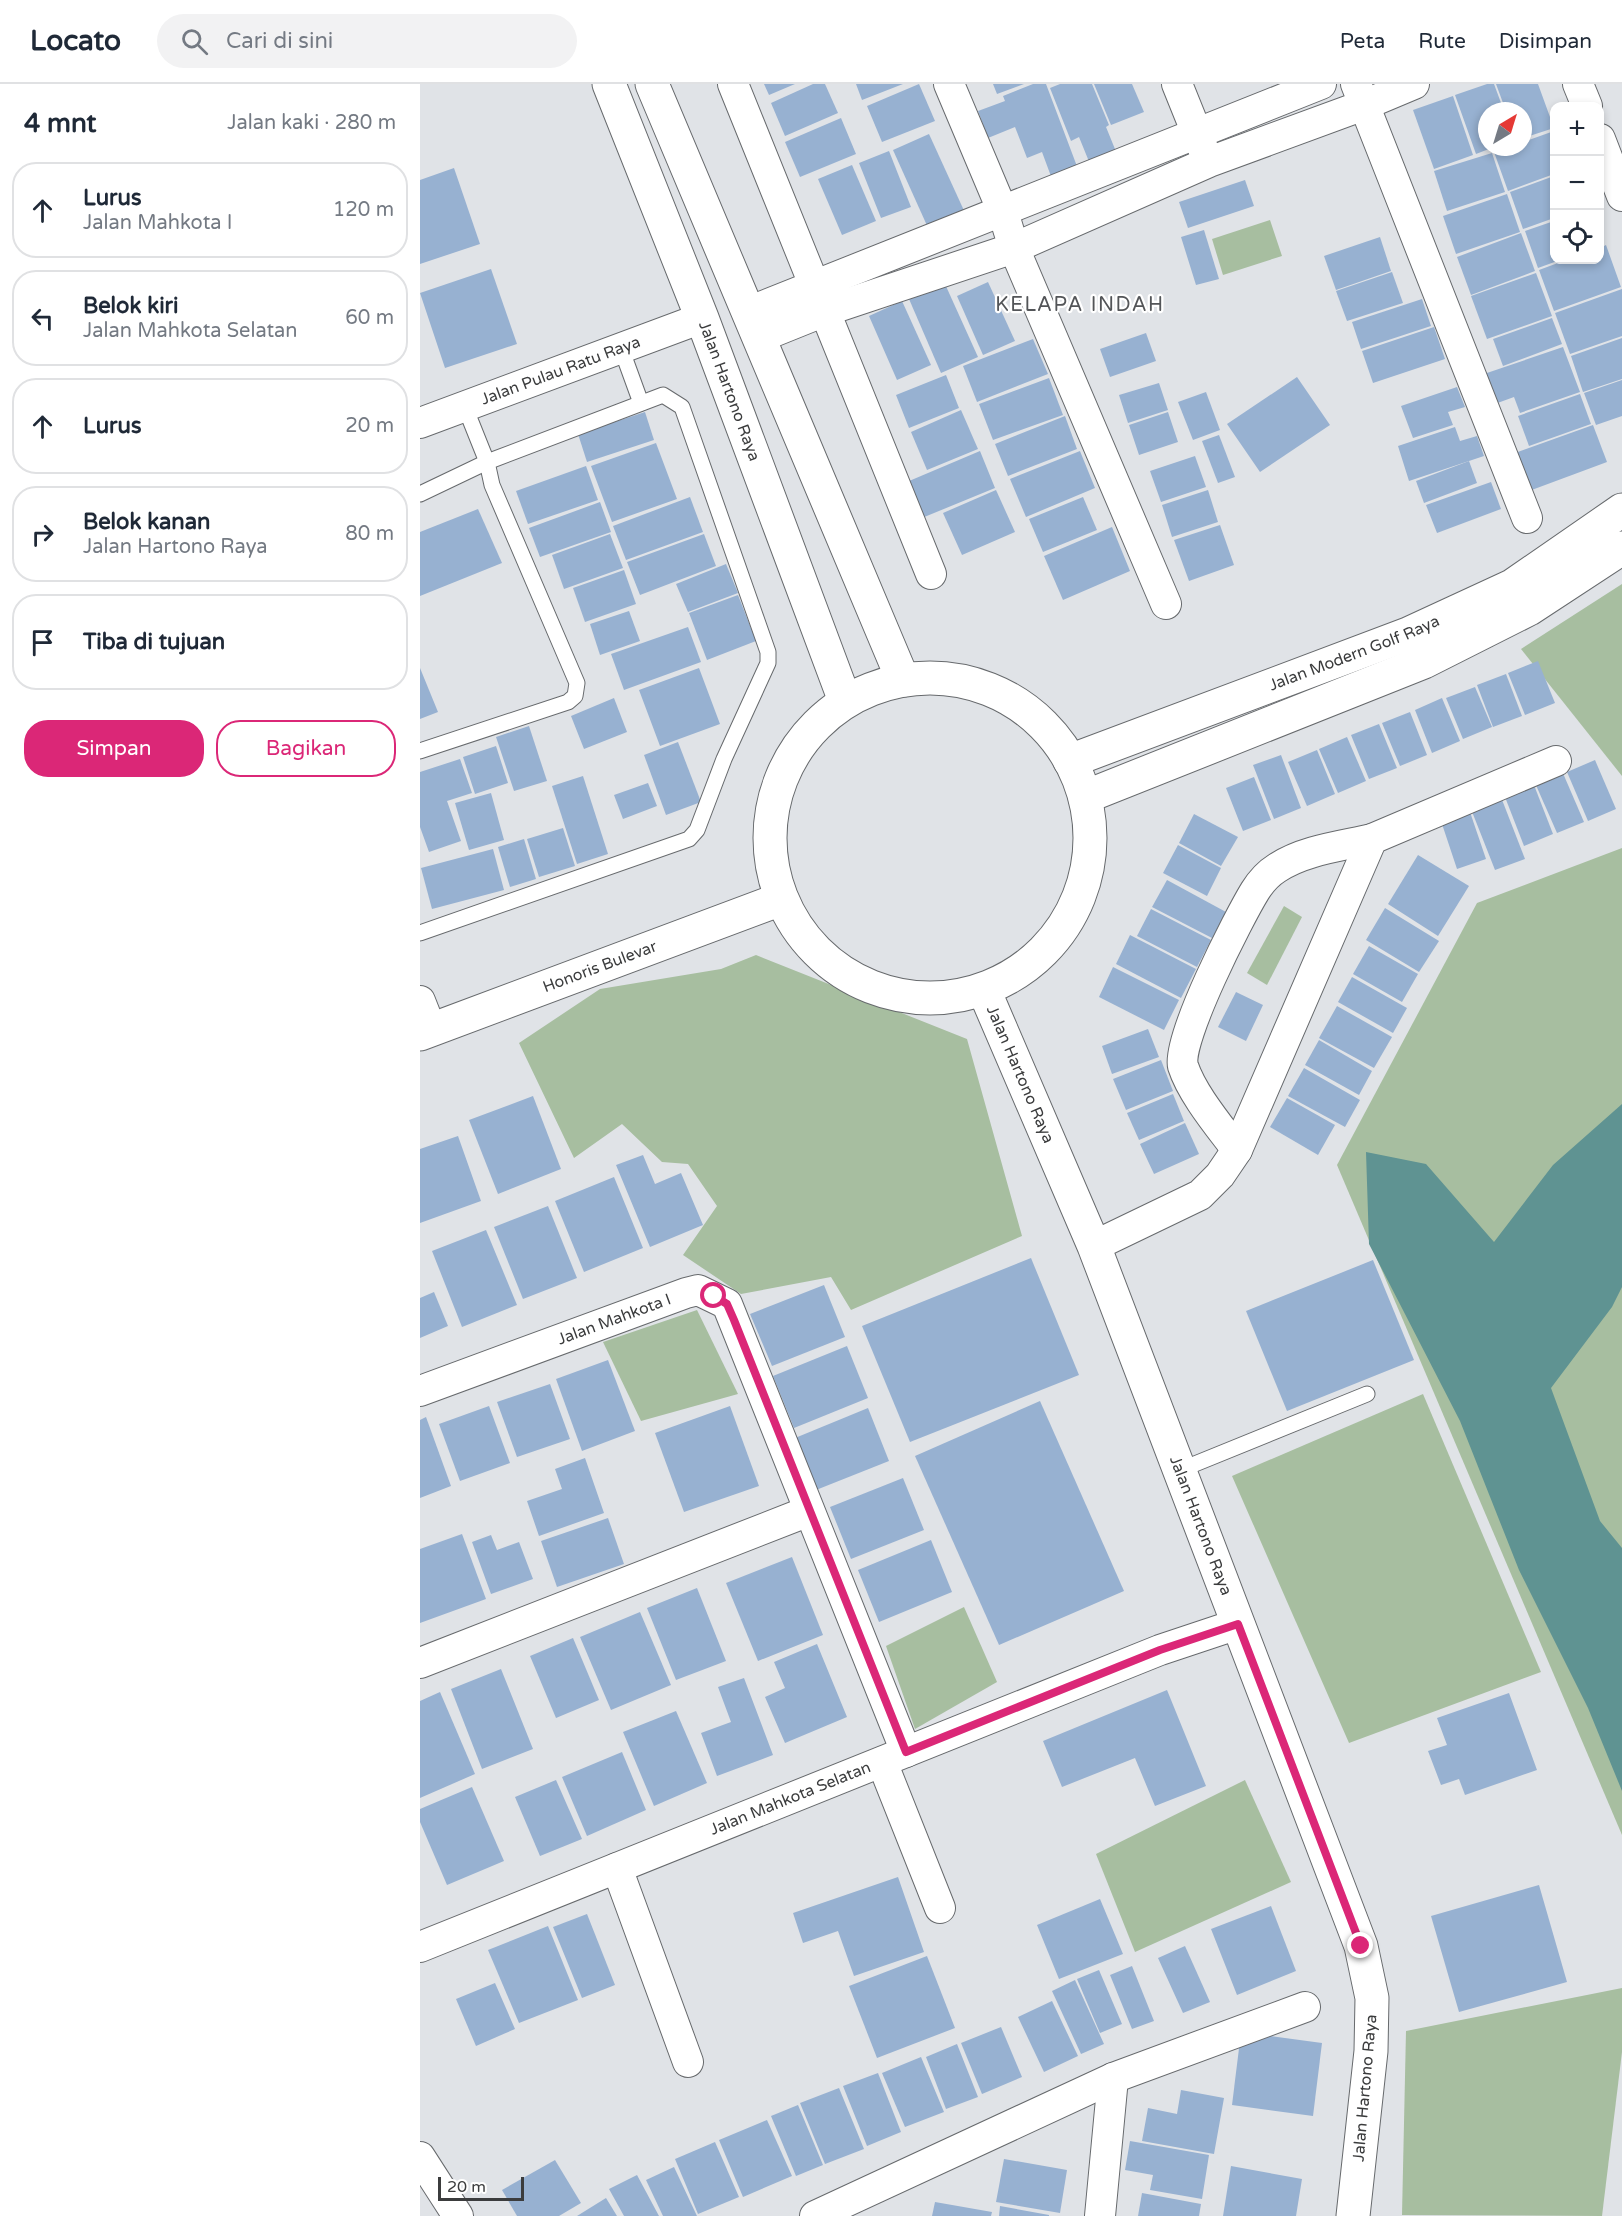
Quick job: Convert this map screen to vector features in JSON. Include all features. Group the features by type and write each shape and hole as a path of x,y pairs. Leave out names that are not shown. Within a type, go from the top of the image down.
{"street":[{"name":"Jalan Hartono Raya","path":"609,84 702,318 845,701"},
{"path":"652,84 903,680"},
{"path":"733,84 931,574"},
{"path":"949,84 1003,212 1014,248 1166,604"},
{"path":"1177,84 1209,162"},
{"path":"753,325 820,298 1003,212 1321,84"},
{"path":"820,298 1014,248 1360,94 1414,84"},
{"path":"1578,84 1585,102"},
{"path":"1360,94 1527,518"},
{"path":"1604,151 1622,196"},
{"name":"Jalan Pulau Ratu Raya","path":"420,423 702,318"},
{"name":"Jalan Modern Golf Raya","path":"1070,761 1408,634 1512,586 1622,510"},
{"name":"Jalan Modern Golf Raya","path":"1085,797 1424,662 1529,609 1622,548"},
{"path":"936,678 969,682 999,694 1028,711 1052,734 1070,761 1085,797 1090,831 1089,865 1080,897 1064,928 1042,954 1015,975 984,990 934,998 904,997 864,985 829,964 801,934 781,898 769,854 771,809 785,767 810,729 845,701 903,680 936,678"},
{"path":"1237,1150 1209,1111 1183,1065 1184,1048 1192,1022 1252,896 1276,868 1303,856 1372,838 1556,761"},
{"path":"1094,1246 1200,1196 1220,1175 1237,1150 1372,838"},
{"name":"Honoris Bulevar","path":"424,1022 781,898"},
{"name":"Jalan Hartono Raya","path":"984,990 1094,1246 1345,1899 1361,1946 1372,1998 1371,2051 1353,2216"},
{"name":"Jalan Mahkota I","path":"420,1390 698,1290 727,1304 809,1511 894,1757 940,1908"},
{"path":"420,1663 809,1511"},
{"name":"Jalan Mahkota Selatan","path":"420,1947 1160,1650 1238,1624"},
{"path":"617,1868 688,2062"},
{"path":"814,2216 1113,2078 1305,2007"},
{"path":"1100,2216 1113,2078"},
{"path":"420,2157 458,2216"}],"lane":[{"path":"621,348 641,403"},
{"path":"420,494 487,462 663,395 682,407 768,652 764,674 724,759 697,830 689,839 420,933"},
{"path":"420,751 568,702 575,696 577,683 492,485 487,462 465,407"},
{"path":"1180,1470 1367,1394"}],"green space":[{"path":"1270,220 1282,256 1223,275 1212,239"},
{"path":"1622,584 1622,776 1521,649"},
{"path":"1622,848 1622,1835 1337,1165 1477,903"},
{"path":"1284,906 1302,917 1267,985 1247,973"},
{"path":"756,955 967,1039 1022,1236 851,1310 831,1277 741,1294 683,1255 717,1206 688,1164 662,1162 622,1124 574,1158 519,1043 600,989 721,969"},
{"path":"697,1310 738,1394 641,1421 603,1342"},
{"path":"1423,1394 1541,1672 1349,1743 1232,1476"},
{"path":"964,1607 997,1682 915,1729 886,1646"},
{"path":"1245,1780 1291,1882 1135,1952 1096,1854"},
{"path":"1622,1988 1622,2052 1602,2216 1402,2215 1406,2031"}],"water":[{"path":"1622,1104 1622,1287 1612,1307 1551,1388 1600,1521 1622,1548 1622,1791 1588,1708 1519,1570 1460,1421 1369,1244 1366,1152 1426,1164 1494,1242 1553,1165"}],"building":[{"path":"764,84 795,84 769,95"},
{"path":"813,84 825,84 838,113 785,136 771,103"},
{"path":"856,84 903,84 862,100"},
{"path":"919,84 935,121 882,142 867,106"},
{"path":"993,84 1024,84 997,94"},
{"path":"1033,84 1046,84 1078,169 1052,179 1042,152 1027,158 1015,127 988,138 978,111 1005,101 1003,96"},
{"path":"1060,84 1092,84 1109,125 1106,127 1117,154 1090,164 1079,137 1071,141 1050,88"},
{"path":"1094,84 1132,84 1144,112 1111,125"},
{"path":"1487,84 1494,84 1501,102 1478,102 1478,153 1476,154 1455,95"},
{"path":"1496,84 1538,84 1550,117 1550,129 1532,135 1532,102 1503,102"},
{"path":"1453,96 1473,155 1434,169 1413,110"},
{"path":"841,118 856,154 800,177 785,142"},
{"path":"1550,132 1550,175 1508,191 1495,156 1532,156 1532,139"},
{"path":"929,134 966,215 929,230 893,150"},
{"path":"889,151 911,207 881,218 859,163"},
{"path":"1482,156 1493,156 1505,192 1447,211 1434,171"},
{"path":"852,165 876,221 842,235 818,179"},
{"path":"454,168 480,244 420,264 420,180"},
{"path":"1550,177 1550,219 1523,229 1510,192"},
{"path":"1245,180 1254,206 1188,228 1179,202"},
{"path":"1507,194 1520,232 1456,254 1443,216"},
{"path":"1550,222 1550,264 1538,268 1525,231"},
{"path":"1204,230 1219,279 1196,285 1181,237"},
{"path":"1521,233 1535,271 1471,295 1457,257"},
{"path":"1380,237 1391,271 1336,290 1324,256"},
{"path":"1606,245 1621,287 1554,311 1539,270 1555,264 1604,264 1604,246"},
{"path":"491,269 517,344 445,368 420,293"},
{"path":"1392,272 1403,303 1347,321 1336,291"},
{"path":"1536,273 1552,316 1487,339 1471,296"},
{"path":"988,282 1015,341 983,355 957,296"},
{"path":"945,284 978,357 941,373 909,299"},
{"path":"1622,289 1622,336 1570,354 1555,313"},
{"path":"1422,299 1431,326 1361,349 1352,322"},
{"path":"902,301 931,365 897,380 869,316"},
{"path":"1552,318 1562,344 1503,366 1493,339"},
{"path":"1434,327 1445,359 1373,383 1362,351"},
{"path":"1146,333 1156,361 1110,377 1100,349"},
{"path":"1622,338 1622,379 1583,392 1571,356"},
{"path":"1033,339 1048,374 977,402 963,366"},
{"path":"1563,347 1580,392 1520,413 1514,397 1492,405 1481,375"},
{"path":"946,375 959,408 909,428 896,395"},
{"path":"1297,377 1330,425 1260,472 1227,424"},
{"path":"1049,378 1063,415 993,440 979,404"},
{"path":"1622,380 1622,416 1596,425 1584,393"},
{"path":"1159,383 1168,410 1128,423 1119,395"},
{"path":"1457,387 1465,407 1448,412 1453,425 1413,438 1401,406"},
{"path":"1206,392 1220,430 1193,440 1178,402"},
{"path":"1580,394 1591,424 1529,446 1518,416"},
{"path":"961,410 978,449 927,470 911,432"},
{"path":"645,412 654,440 587,462 578,434"},
{"path":"1168,412 1178,442 1139,455 1129,425"},
{"path":"1065,416 1077,449 1008,476 995,444"},
{"path":"1593,425 1607,462 1529,491 1515,453"},
{"path":"1455,427 1460,441 1477,436 1484,456 1409,481 1398,446"},
{"path":"1219,435 1235,477 1218,483 1202,441"},
{"path":"656,443 677,499 612,522 591,466"},
{"path":"980,451 995,488 917,520 902,484"},
{"path":"1080,451 1095,488 1026,517 1010,479"},
{"path":"1195,456 1206,487 1161,502 1150,471"},
{"path":"1469,461 1477,483 1424,503 1416,481"},
{"path":"586,466 598,500 528,524 516,491"},
{"path":"1491,482 1501,509 1437,533 1426,505"},
{"path":"996,490 1015,532 962,555 943,513"},
{"path":"1208,490 1218,522 1172,537 1162,505"},
{"path":"690,497 703,532 626,560 613,526"},
{"path":"1083,497 1097,530 1043,552 1029,519"},
{"path":"600,502 611,532 540,557 529,528"},
{"path":"478,509 502,563 420,596 420,532"},
{"path":"1220,525 1234,565 1189,581 1174,540"},
{"path":"1112,527 1130,571 1063,600 1044,556"},
{"path":"610,534 623,568 564,589 552,555"},
{"path":"704,534 716,566 640,595 627,562"},
{"path":"726,564 738,593 688,612 676,584"},
{"path":"624,570 636,604 585,622 573,588"},
{"path":"738,595 756,641 707,660 689,613"},
{"path":"629,611 640,641 600,655 590,624"},
{"path":"688,627 701,662 624,690 611,654"},
{"path":"1538,661 1555,703 1525,715 1508,673"},
{"path":"420,668 438,712 420,719"},
{"path":"699,668 720,724 660,746 639,690"},
{"path":"1506,674 1522,716 1493,727 1477,685"},
{"path":"1475,687 1492,727 1463,739 1446,698"},
{"path":"614,698 627,732 584,749 571,716"},
{"path":"1442,698 1460,741 1432,753 1415,710"},
{"path":"1410,712 1427,755 1400,766 1382,723"},
{"path":"1379,724 1397,768 1369,779 1351,735"},
{"path":"529,726 547,781 514,791 496,737"},
{"path":"1347,737 1366,781 1338,793 1319,749"},
{"path":"678,742 701,802 666,815 644,755"},
{"path":"496,746 508,783 475,794 463,757"},
{"path":"1317,750 1335,794 1307,806 1288,762"},
{"path":"1281,755 1301,808 1274,819 1253,765"},
{"path":"460,759 472,793 447,801 461,841 429,852 420,827 420,772"},
{"path":"1595,760 1616,809 1588,821 1567,772"},
{"path":"1559,764 1584,822 1557,833 1532,776"},
{"path":"583,776 608,854 577,864 552,786"},
{"path":"1254,777 1271,820 1243,831 1226,788"},
{"path":"648,783 657,806 623,819 614,795"},
{"path":"1534,785 1553,834 1524,846 1505,797"},
{"path":"1499,792 1525,859 1495,870 1469,804"},
{"path":"491,793 504,840 469,850 455,803"},
{"path":"1470,812 1486,859 1457,869 1441,821"},
{"path":"1194,814 1238,837 1221,866 1179,843"},
{"path":"563,828 575,866 539,877 527,839"},
{"path":"524,839 536,879 510,887 498,847"},
{"path":"1178,845 1221,868 1207,896 1163,873"},
{"path":"493,849 504,890 432,909 421,868"},
{"path":"1418,855 1469,886 1438,936 1388,904"},
{"path":"1167,880 1226,912 1212,938 1152,907"},
{"path":"1385,908 1439,941 1419,972 1366,940"},
{"path":"1151,909 1211,940 1197,967 1137,936"},
{"path":"1130,935 1196,969 1181,998 1116,964"},
{"path":"1369,946 1418,974 1402,1002 1353,974"},
{"path":"1113,967 1179,1000 1164,1030 1099,997"},
{"path":"1352,977 1407,1008 1393,1033 1338,1002"},
{"path":"1236,992 1263,1005 1246,1041 1218,1027"},
{"path":"1337,1006 1392,1037 1374,1068 1319,1038"},
{"path":"1148,1029 1159,1057 1112,1074 1102,1046"},
{"path":"1319,1040 1372,1071 1359,1095 1305,1065"},
{"path":"1161,1060 1173,1091 1126,1110 1113,1079"},
{"path":"1304,1068 1360,1100 1345,1127 1288,1096"},
{"path":"1173,1094 1184,1121 1139,1140 1127,1113"},
{"path":"533,1096 561,1169 498,1194 469,1120"},
{"path":"1287,1098 1335,1125 1318,1155 1270,1127"},
{"path":"1185,1123 1199,1154 1154,1174 1140,1144"},
{"path":"458,1136 481,1201 420,1223 420,1149"},
{"path":"643,1155 655,1184 681,1173 703,1225 650,1247 616,1165"},
{"path":"614,1177 643,1248 584,1272 555,1201"},
{"path":"548,1206 577,1278 523,1299 494,1227"},
{"path":"486,1230 517,1305 462,1327 432,1251"},
{"path":"1031,1258 1079,1375 910,1442 862,1326"},
{"path":"1373,1260 1414,1360 1287,1411 1246,1311"},
{"path":"824,1285 845,1337 772,1366 750,1314"},
{"path":"434,1292 448,1326 420,1338 420,1298"},
{"path":"847,1346 868,1398 794,1428 773,1376"},
{"path":"608,1360 635,1431 582,1451 556,1379"},
{"path":"550,1384 570,1439 517,1457 497,1402"},
{"path":"1040,1401 1124,1591 999,1645 915,1456"},
{"path":"489,1406 510,1463 460,1481 439,1424"},
{"path":"730,1406 759,1486 684,1512 655,1433"},
{"path":"868,1408 889,1461 816,1490 795,1438"},
{"path":"426,1417 451,1486 420,1498 420,1420"},
{"path":"585,1458 604,1513 539,1536 527,1501 562,1489 555,1469"},
{"path":"903,1478 924,1530 851,1559 830,1507"},
{"path":"608,1518 624,1564 557,1587 541,1541"},
{"path":"462,1534 486,1599 420,1623 420,1549"},
{"path":"491,1535 497,1550 519,1542 533,1579 491,1594 472,1542"},
{"path":"931,1540 952,1592 879,1622 858,1570"},
{"path":"792,1557 823,1635 758,1661 726,1583"},
{"path":"697,1588 726,1661 676,1680 647,1608"},
{"path":"640,1612 671,1685 611,1710 580,1637"},
{"path":"573,1638 599,1700 556,1718 530,1656"},
{"path":"817,1644 847,1717 785,1743 765,1697 785,1688 774,1662"},
{"path":"501,1669 533,1749 482,1769 451,1689"},
{"path":"744,1678 773,1755 717,1776 701,1733 731,1722 718,1687"},
{"path":"1167,1690 1206,1786 1155,1806 1135,1758 1062,1787 1043,1741"},
{"path":"440,1692 475,1774 420,1798 420,1701"},
{"path":"1509,1693 1537,1770 1465,1795 1459,1779 1441,1785 1428,1751 1447,1745 1437,1718"},
{"path":"676,1711 707,1783 654,1806 623,1732"},
{"path":"622,1752 646,1810 587,1836 562,1777"},
{"path":"556,1780 582,1839 540,1856 515,1797"},
{"path":"472,1787 504,1861 447,1885 420,1822 420,1809"},
{"path":"898,1877 924,1952 854,1976 838,1931 803,1943 793,1913"},
{"path":"1539,1885 1567,1982 1459,2012 1431,1916"},
{"path":"1100,1899 1123,1954 1059,1979 1037,1925"},
{"path":"1271,1906 1296,1971 1237,1995 1211,1929"},
{"path":"587,1914 615,1985 582,1998 553,1927"},
{"path":"548,1926 578,2000 519,2023 488,1950"},
{"path":"1185,1946 1210,2002 1183,2013 1158,1958"},
{"path":"927,1956 955,2028 877,2058 849,1986"},
{"path":"1132,1966 1154,2021 1132,2029 1110,1975"},
{"path":"1099,1970 1122,2024 1100,2033 1077,1979"},
{"path":"1075,1980 1104,2044 1081,2054 1052,1991"},
{"path":"495,1983 515,2029 476,2046 456,1999"},
{"path":"1052,2001 1078,2056 1044,2072 1018,2017"},
{"path":"1001,2027 1022,2077 982,2094 961,2043"},
{"path":"1241,2032 1322,2043 1313,2116 1232,2105"},
{"path":"957,2044 978,2097 946,2109 926,2057"},
{"path":"921,2057 944,2112 905,2127 882,2073"},
{"path":"878,2073 901,2132 867,2146 843,2086"},
{"path":"839,2088 864,2149 825,2164 800,2103"},
{"path":"1181,2090 1224,2098 1214,2154 1142,2141 1148,2108 1177,2114"},
{"path":"798,2105 823,2165 796,2176 771,2116"},
{"path":"767,2120 792,2176 743,2197 719,2140"},
{"path":"1130,2141 1209,2155 1202,2199 1150,2190 1153,2175 1125,2170"},
{"path":"715,2142 739,2197 698,2214 675,2159"},
{"path":"1004,2159 1067,2170 1060,2213 996,2202"},
{"path":"555,2160 581,2203 559,2216 517,2216 502,2190"},
{"path":"1231,2166 1302,2179 1296,2216 1223,2216"},
{"path":"674,2167 697,2216 663,2216 646,2180"},
{"path":"637,2175 659,2216 624,2216 609,2189"},
{"path":"1142,2193 1201,2204 1199,2216 1138,2216"},
{"path":"606,2198 617,2216 577,2216"},
{"path":"935,2202 992,2212 991,2216 932,2216"},
{"path":"1000,2206 1049,2215 1049,2216 999,2216"}],"district":[{"name":"KELAPA INDAH","path":"1080,305"}],"route":[{"path":"714,1296 727,1304 734,1320 906,1752 1160,1650 1238,1624 1345,1899 1361,1946"}]}
